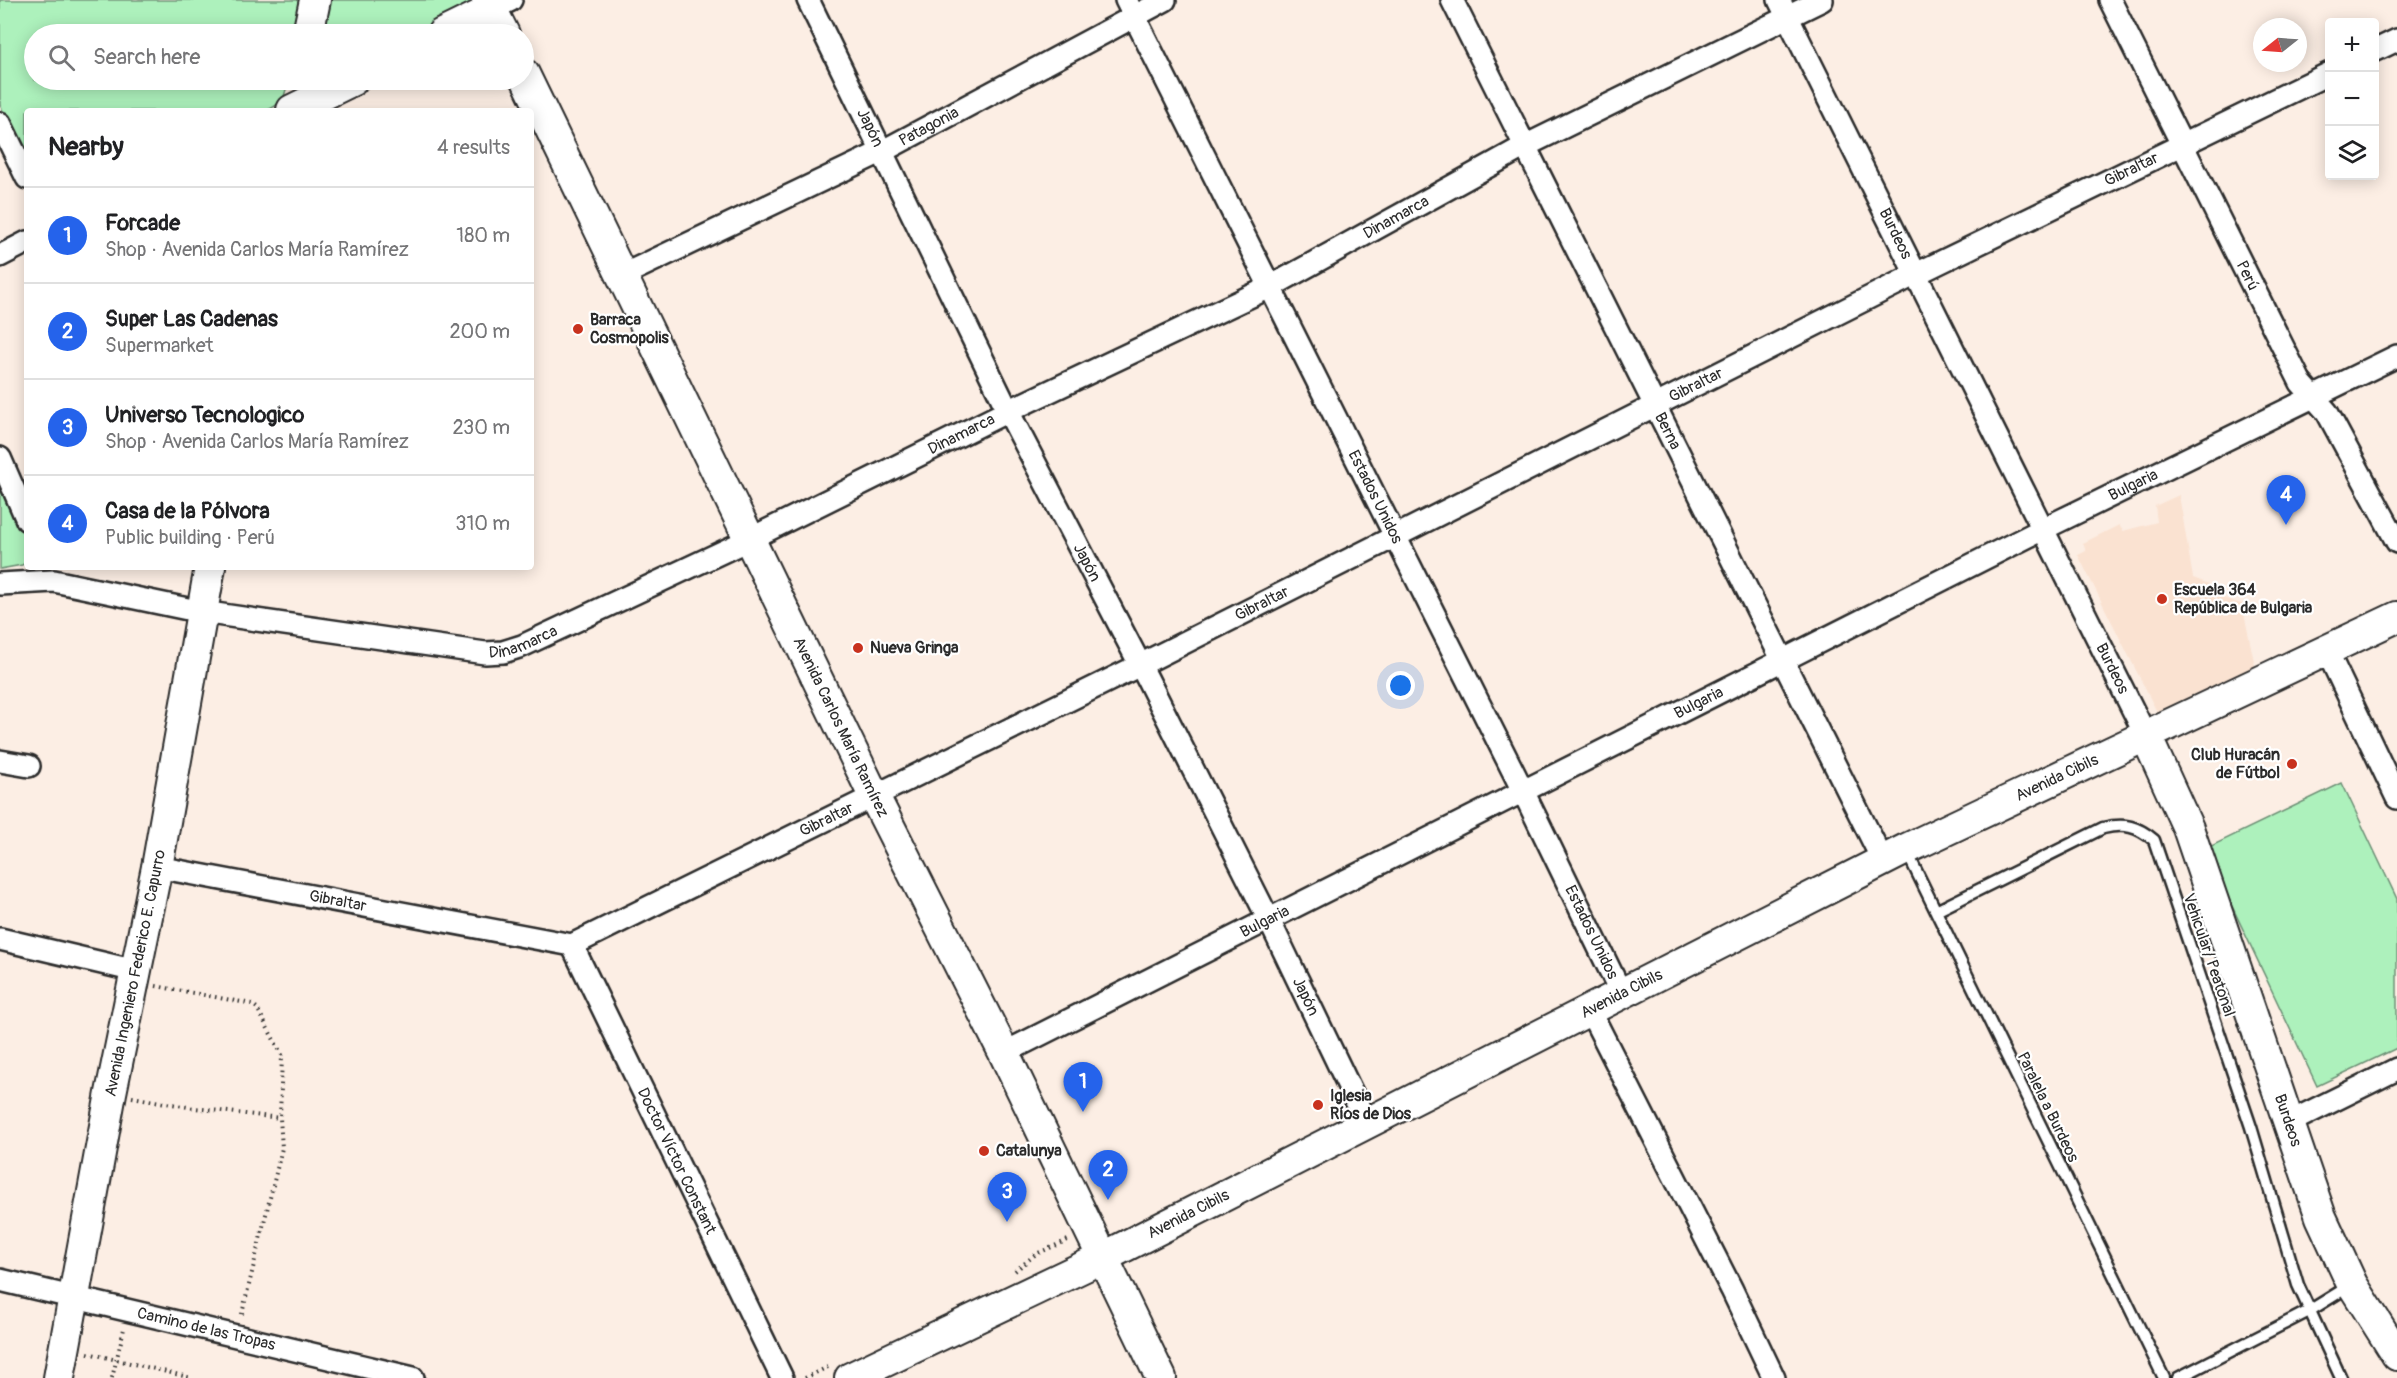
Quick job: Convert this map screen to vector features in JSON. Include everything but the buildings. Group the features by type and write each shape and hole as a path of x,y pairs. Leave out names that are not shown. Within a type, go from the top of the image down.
{"street":[{"path":"310,24 315,0"},
{"name":"Japón","path":"808,0 1008,411 1269,920 1367,1124"},
{"name":"Patagonia","path":"623,275 883,151 1130,8 1165,0"},
{"name":"Berna","path":"1452,0 1782,660 1894,855"},
{"name":"Dinamarca","path":"0,584 51,574 202,612 485,653 503,652 522,646 750,539 1008,411 1270,287 1525,146 1784,9 1822,0"},
{"name":"Perú","path":"2110,0 2301,382 2327,412 2397,542"},
{"name":"Estados Unidos","path":"1130,8 1523,791 1622,995"},
{"name":"Burdeos","path":"1784,9 1914,275 2146,736 2188,828 2321,1217 2352,1284 2397,1355"},
{"path":"466,24 498,11"},
{"path":"2379,49 2397,40"},
{"name":"Gibraltar","path":"157,867 572,945 1395,538 1653,405 1914,275 2325,75"},
{"path":"293,108 297,90"},
{"path":"298,108 333,90"},
{"name":"Avenida Carlos María Ramírez","path":"532,90 874,796 1004,1053 1161,1378"},
{"path":"0,123 24,172"},
{"path":"0,256 24,244"},
{"name":"Bulgaria","path":"1004,1053 2043,529 2397,356"},
{"path":"0,458 24,513"},
{"name":"Avenida Ingeniero Federico E. Capurro","path":"59,1378 111,1093 157,867 209,570"},
{"name":"Avenida Cibils","path":"850,1378 1102,1258 1894,855 2397,617"},
{"path":"2327,651 2397,798"},
{"path":"0,761 29,766"},
{"path":"0,939 135,977"},
{"name":"Doctor Víctor Constant","path":"572,945 782,1378"},
{"path":"1590,1011 1732,1290 1774,1378"},
{"path":"2288,1123 2397,1069"},
{"name":"Camino de las Tropas","path":"0,1280 413,1378"}],"lane":[{"name":"Vehicular/ Peatonal","path":"1935,911 2103,828 2120,824 2134,827 2154,840 2252,1127 2298,1285 2309,1311"},
{"name":"Paralela a Burdeos","path":"1894,855 1935,911 2164,1378"},
{"path":"2178,1378 2309,1311 2352,1284"},
{"path":"2309,1311 2341,1378"}],"path":[{"path":"135,977 252,1005 257,1008 282,1055 280,1118 282,1148 237,1336"},
{"path":"111,1093 195,1108 280,1118"},
{"path":"112,1378 128,1310"},
{"path":"65,1347 192,1378"}],"shaded area":[{"name":"Escuela 364 República de Bulgaria","path":"2179,495 2193,578 2209,584 2206,593 2242,604 2255,666 2157,712 2078,555 2086,551 2083,543 2119,525 2123,531 2157,522 2155,506"}],"green space":[{"path":"0,0 303,0 299,24 24,24 24,90 286,90 283,99 272,108 24,108 24,155 0,105"},
{"path":"324,0 474,0 466,11 447,24 319,24"},
{"path":"0,475 24,527 24,564 0,569"},
{"path":"2342,783 2397,899 2397,1048 2317,1086 2205,849"}],"place":[{"name":"Barraca Cosmopolis","path":"578,329"},
{"name":"Casa de la Pólvora","path":"2286,525"},
{"name":"Escuela 364 República de Bulgaria","path":"2162,599"},
{"name":"Nueva Gringa","path":"858,648"},
{"name":"Club Huracán de Fútbol","path":"2292,764"},
{"name":"Iglesia Ríos de Dios","path":"1318,1105"},
{"name":"Forcade","path":"1083,1112"},
{"name":"Catalunya","path":"984,1151"},
{"name":"Super Las Cadenas","path":"1108,1200"},
{"name":"Universo Tecnologico","path":"1007,1222"}]}
